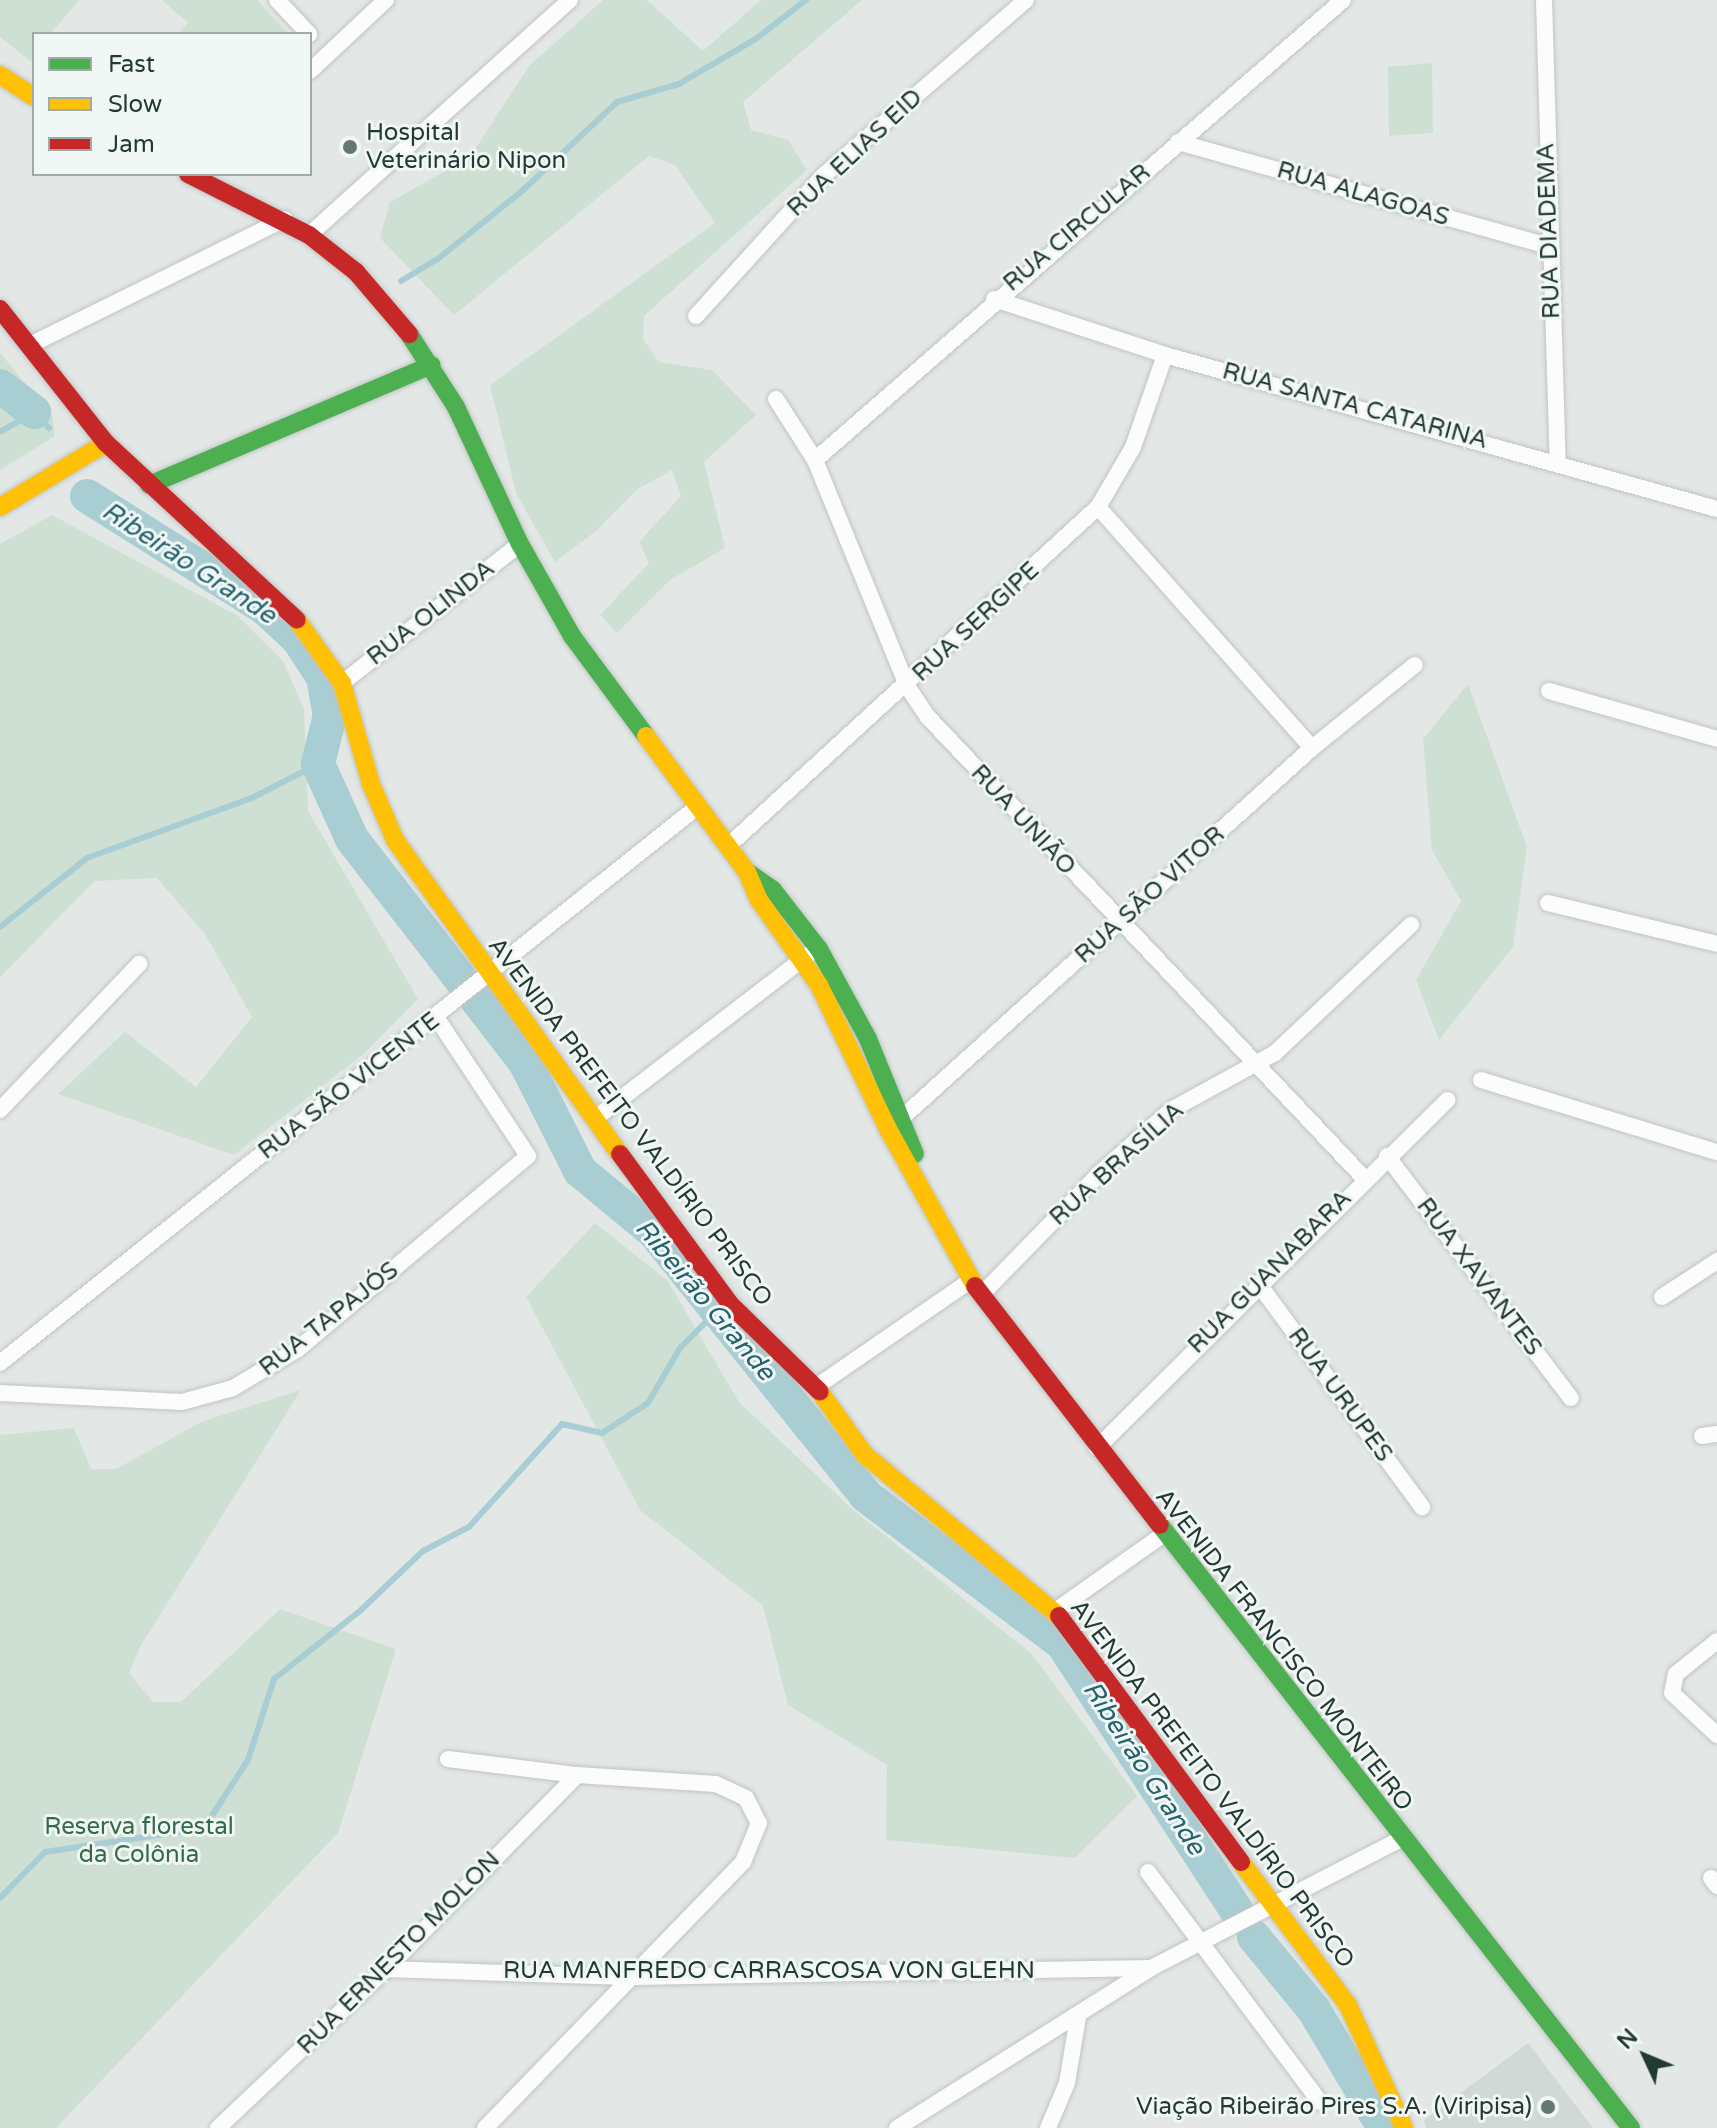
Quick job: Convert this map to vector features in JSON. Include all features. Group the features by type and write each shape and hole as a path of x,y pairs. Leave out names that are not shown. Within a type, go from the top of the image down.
{"main road":[{"path":"0,75 32,96"},
{"name":"AVENIDA FRANCISCO MONTEIRO","path":"194,176 285,219 356,272 432,365 520,544 572,636 747,872 759,900 833,1009 895,1124"},
{"name":"AVENIDA PREFEITO VALDÍRIO PRISCO","path":"0,309 106,443 280,600 342,683 371,784 395,840 485,979 597,1117 731,1305 816,1387 865,1455 1055,1611 1348,2005 1404,2128"},
{"path":"149,485 432,365"},
{"path":"0,507 106,443"},
{"name":"AVENIDA FRANCISCO MONTEIRO","path":"747,872 773,890 819,949 923,1185 976,1288 1401,1839 1631,2128"}],"street":[{"path":"277,0 308,32"},
{"path":"312,69 386,0"},
{"path":"309,235 570,0"},
{"name":"RUA ELIAS EID","path":"696,316 824,175 1026,0"},
{"name":"RUA CIRCULAR","path":"815,460 994,299 1343,0"},
{"name":"RUA DIADEMA","path":"1544,0 1548,246 1558,461"},
{"path":"312,36 328,54"},
{"name":"RUA ALAGOAS","path":"1178,142 1548,246"},
{"path":"30,345 285,219"},
{"name":"RUA SANTA CATARINA","path":"994,299 1165,355 1558,461 1717,509"},
{"name":"RUA SERGIPE","path":"728,846 907,686 1098,507 1133,447 1165,355"},
{"name":"RUA UNIÃO","path":"776,399 815,460 907,686 928,717 1254,1067 1364,1178"},
{"path":"1098,507 1312,748"},
{"name":"RUA OLINDA","path":"342,683 520,544"},
{"name":"RUA SÃO VITOR","path":"895,1124 1312,748 1415,665"},
{"path":"1549,691 1717,739"},
{"name":"RUA SÃO VICENTE","path":"0,1363 697,807"},
{"path":"1548,903 1717,944"},
{"name":"RUA BRASÍLIA","path":"816,1387 976,1288 1171,1110 1254,1067 1411,925"},
{"path":"597,1117 819,949"},
{"path":"0,1110 139,964"},
{"name":"RUA TAPAJÓS","path":"0,1393 182,1402 233,1388 298,1349 528,1156 436,1017"},
{"path":"1481,1080 1717,1152"},
{"name":"RUA GUANABARA","path":"1097,1448 1258,1283 1447,1100"},
{"name":"RUA XAVANTES","path":"1387,1156 1571,1398"},
{"path":"1662,1297 1717,1261"},
{"name":"RUA URUPES","path":"1258,1283 1422,1507"},
{"path":"1055,1611 1164,1534"},
{"path":"1717,1641 1676,1674 1672,1693 1717,1735"},
{"path":"448,1759 577,1775 716,1784 746,1798 756,1812 758,1834 743,1862 485,2128"},
{"name":"RUA ERNESTO MOLON","path":"218,2128 386,1969 577,1775"},
{"path":"897,2128 1078,2017 1151,1968 1401,1839"},
{"path":"1148,1872 1320,2102"},
{"name":"RUA MANFREDO CARRASCOSA VON GLEHN","path":"386,1969 633,1977 1151,1968"},
{"path":"1048,2128 1067,2083 1078,2017"}],"shaded area":[{"path":"1528,2043 1593,2128 1426,2128 1424,2120"}],"green space":[{"path":"0,0 79,0 52,32 32,32 32,62 0,37"},
{"path":"162,0 257,0 287,32 180,32 188,23"},
{"path":"603,0 647,0 703,51 761,0 862,0 743,102 751,130 788,140 807,170 644,316 643,339 659,362 712,370 756,415 704,462 725,548 670,580 617,633 600,615 649,563 639,542 681,496 672,470 638,489 596,531 555,562 516,493 490,385 715,223 675,165 649,156 454,315 380,238 390,202 470,157 529,66"},
{"path":"1432,63 1433,133 1389,136 1388,67"},
{"path":"0,353 52,415 55,436 0,470"},
{"path":"52,515 238,616 283,661 304,709 308,811 418,999 366,1052 234,1155 58,1094 125,1032 196,1087 252,1017 205,934 157,878 95,881 0,977 0,544"},
{"path":"1468,684 1527,847 1513,947 1439,1040 1416,980 1461,901 1432,850 1423,739"},
{"path":"595,1223 667,1280 739,1402 851,1508 1032,1654 1137,1796 1075,1858 886,1840 887,1765 788,1705 763,1606 640,1510 526,1297"},
{"name":"Reserva florestal da Colônia","path":"301,1390 141,1645 129,1673 153,1702 181,1702 280,1609 396,1649 338,1833 56,2128 0,2128 0,1435 74,1428 91,1469 116,1469 203,1421"}],"waterway":[{"path":"401,281 439,258 522,191 617,102 679,84 757,38 806,0"},
{"name":"Ribeirão Grande","path":"0,386 34,412"},
{"path":"0,432 34,412 49,428"},
{"name":"Ribeirão Grande","path":"87,496 265,608 298,639 323,677 330,715 318,764 352,839 525,1062 580,1171 654,1232 866,1496 1062,1643 1237,1911"},
{"path":"0,927 87,858 252,798 318,764"},
{"path":"0,1898 45,1852 204,1828 248,1760 274,1679 361,1610 423,1551 469,1527 562,1424 602,1433 648,1403 680,1348 717,1311"},
{"name":"Ribeirão Grande","path":"1254,1937 1314,2010 1384,2128"}],"traffic: fast":[{"path":"409,334 456,407 520,544 572,636 646,736"},
{"path":"149,485 432,365"},
{"path":"749,873 773,890 819,949 868,1039 915,1154"},
{"path":"1160,1525 1631,2128"}],"traffic: slow":[{"path":"0,75 32,96"},
{"path":"0,507 106,443"},
{"path":"297,620 342,683 371,784 395,840 620,1154"},
{"path":"646,736 747,872 759,900 819,985 888,1129 975,1286"},
{"path":"820,1392 865,1455 1059,1616"},
{"path":"1241,1862 1348,2005 1404,2128"}],"traffic: jam":[{"path":"192,176 309,235 356,272 409,334"},
{"path":"0,309 106,443 297,620"},
{"path":"620,1154 731,1305 820,1392"},
{"path":"975,1286 1160,1525"},
{"path":"1059,1616 1241,1862"}],"place":[{"name":"Hospital Veterinário Nipon","path":"350,147"},
{"name":"Viação Ribeirão Pires S.A. (Viripisa)","path":"1548,2107"}]}
